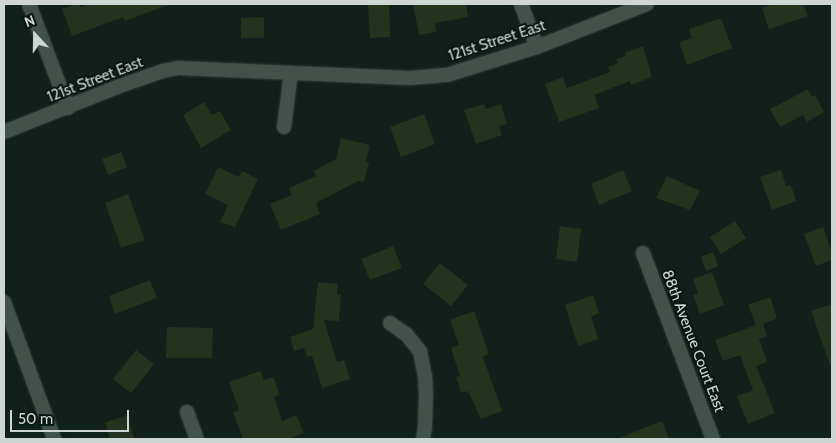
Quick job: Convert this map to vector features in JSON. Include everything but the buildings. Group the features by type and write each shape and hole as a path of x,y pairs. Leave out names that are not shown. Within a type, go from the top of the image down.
{"street":[{"path":"29,4 68,108"},
{"path":"521,4 537,46"},
{"name":"121st Street East","path":"4,132 118,87 171,70 410,78 447,74 537,46 646,4"},
{"path":"284,127 291,73"},
{"name":"88th Avenue Court East","path":"643,253 713,439"},
{"path":"4,302 9,330 54,439"},
{"path":"390,323 406,334 420,352 425,376 426,396 422,439"},
{"path":"187,412 197,439"}]}
